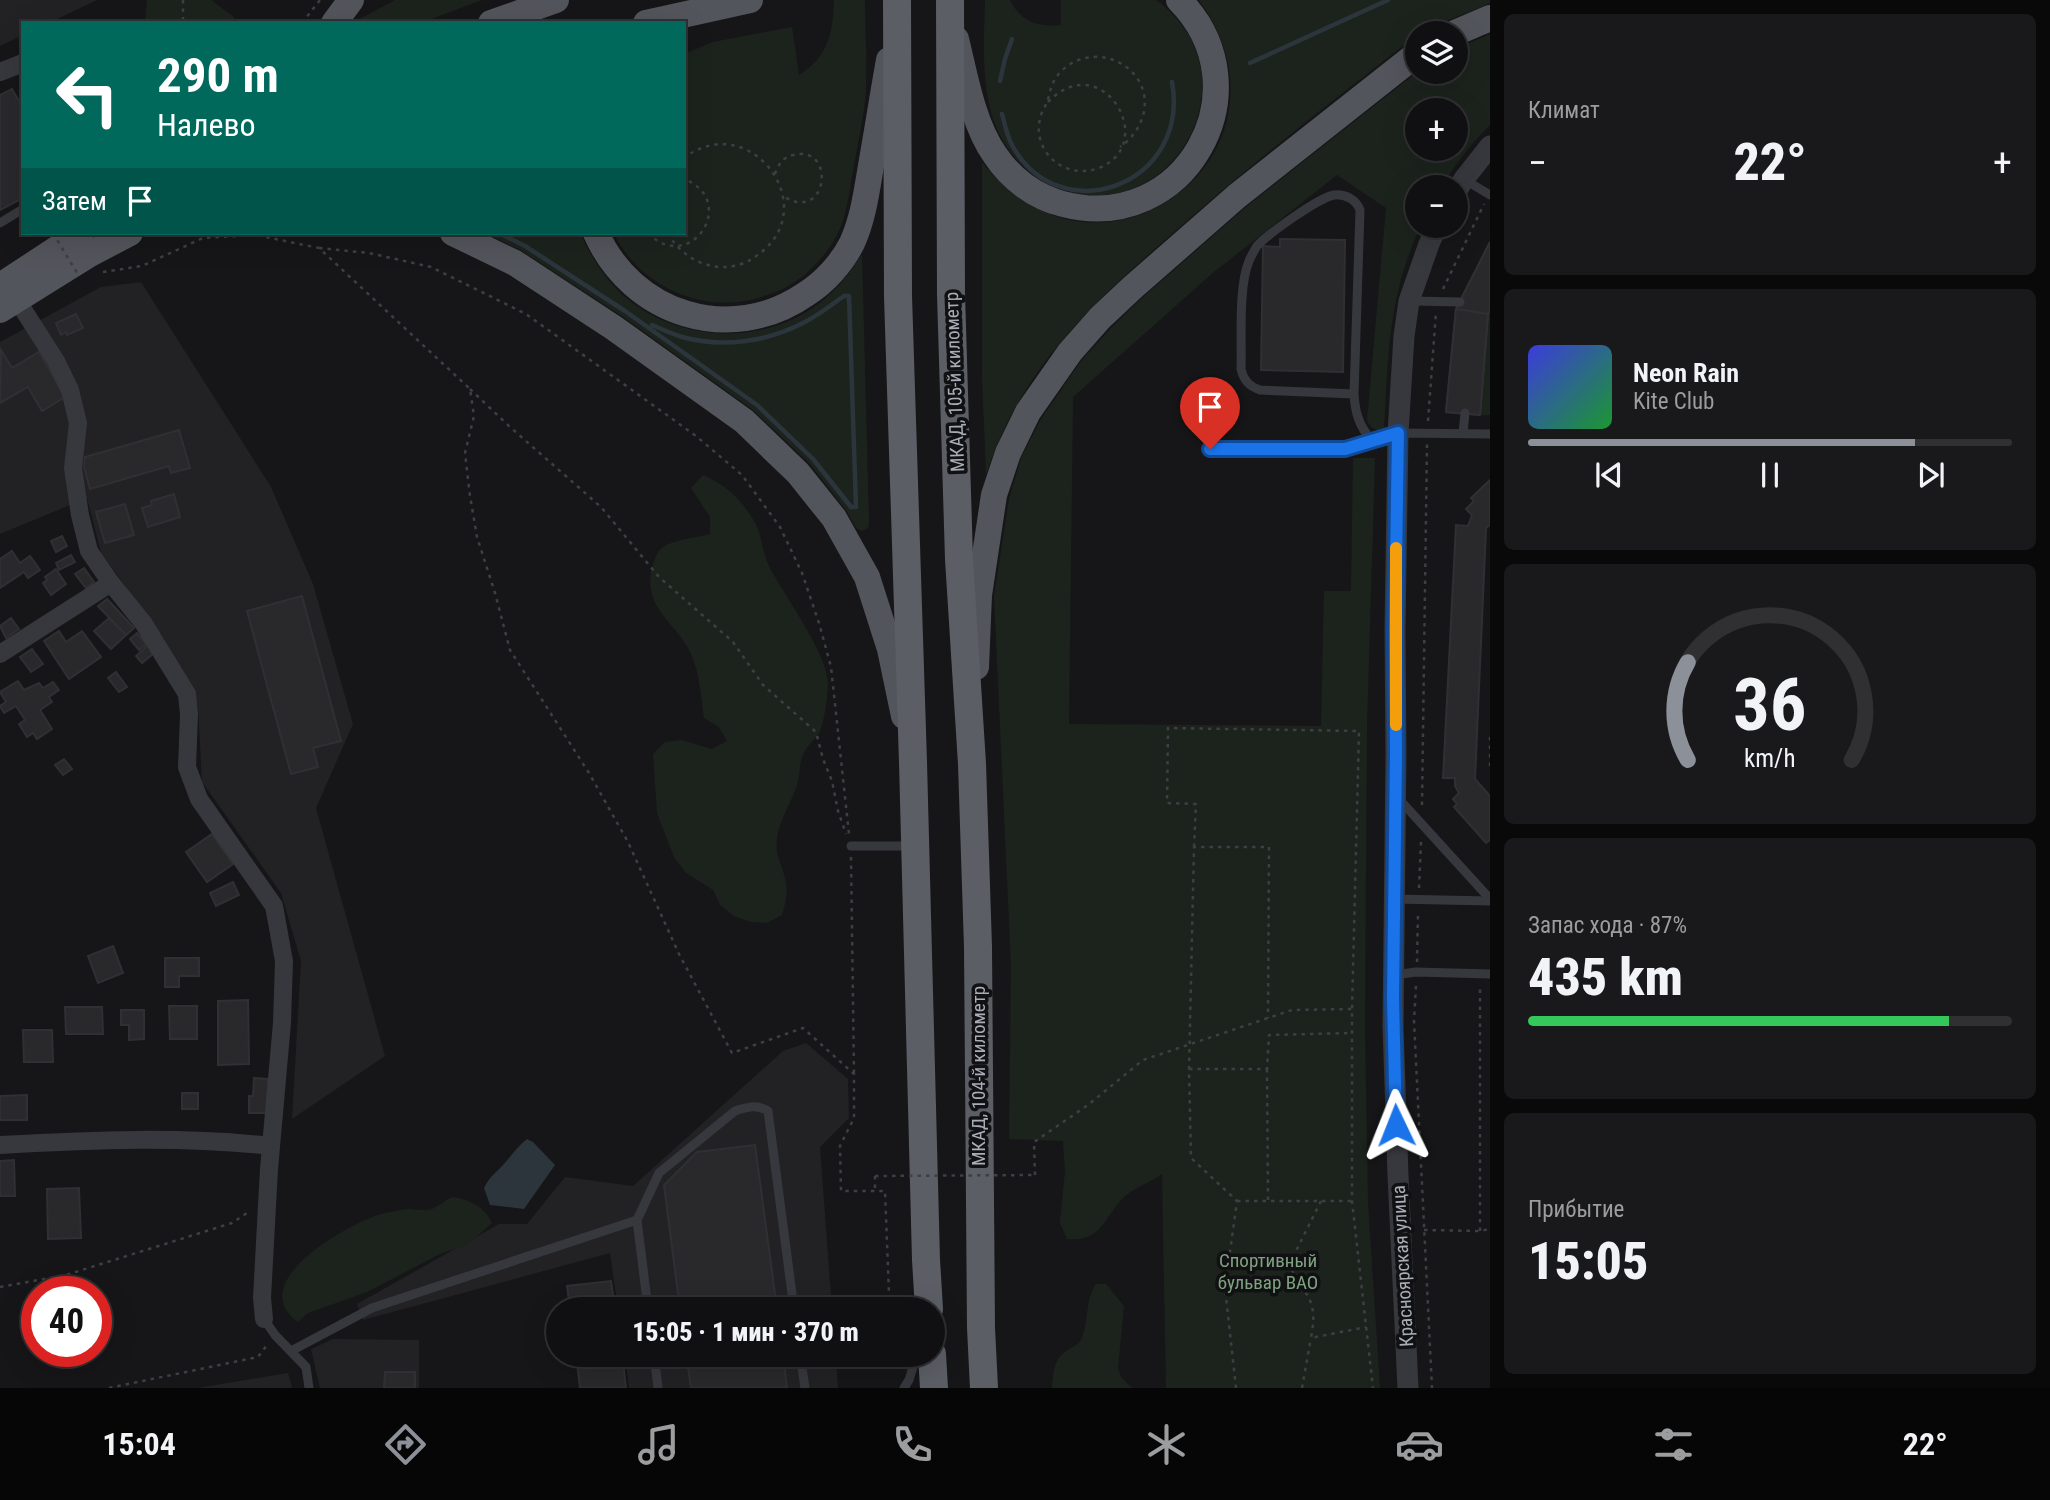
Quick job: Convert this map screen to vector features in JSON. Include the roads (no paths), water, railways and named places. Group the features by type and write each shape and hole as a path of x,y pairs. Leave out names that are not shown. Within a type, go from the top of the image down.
{"highway":[{"path":"897,6 898,296 928,1297"},
{"name":"МКАД, 105-й километр","path":"950,6 951,308 959,559 972,764"},
{"name":"МКАД, 104-й километр","path":"972,764 978,947 981,1328 984,1388"},
{"path":"933,1367 934,1388"}],"main road":[{"path":"497,21 556,0"},
{"path":"950,6 970,96 984,137 994,154 1006,170 1037,194 1065,205 1094,209 1133,203 1168,185 1183,172 1205,139 1216,101 1214,62 1200,25 1179,0"},
{"path":"655,21 739,2"},
{"path":"686,32 739,2"},
{"path":"597,235 603,249 619,271 639,290 662,305 688,315 715,320 742,319 769,313 794,302 817,287 844,256 861,219 897,6"},
{"path":"1468,27 1490,18"},
{"path":"972,764 979,595 995,495 1008,453 1028,412 1070,352 1100,318 1132,288 1237,196 1405,63"},
{"path":"6,299 78,235"},
{"path":"6,299 129,235"},
{"path":"457,235 515,263 614,328 744,421 798,473 834,519 867,577 890,649 913,762"}],"street":[{"path":"0,72 21,64"},
{"path":"1468,175 1490,146"},
{"name":"Красноярская улица","path":"1408,1388 1393,1026 1398,433 1409,301 1432,238"},
{"path":"6,299 56,361 70,390 78,423 73,468 89,551 144,624 187,694 187,767 199,799 274,906 284,961 282,1023 267,1201 262,1298 264,1319"},
{"path":"0,654 111,583"},
{"path":"0,1145 146,1139 230,1141 271,1146"}],"lane":[{"path":"1468,188 1490,195"},
{"path":"1354,394 1260,390 1243,379 1241,369 1243,284 1250,257 1273,231 1334,195 1348,196 1358,203 1360,210 1354,394 1356,414 1371,440"},
{"path":"0,223 21,210"},
{"path":"1409,301 1460,302"},
{"path":"1463,433 1465,414"},
{"path":"1210,449 1345,449 1398,433 1490,434"},
{"path":"1286,450 1286,461"},
{"path":"1395,795 1490,900"},
{"path":"851,846 915,846"},
{"path":"1394,900 1490,900"},
{"path":"1394,975 1416,972 1485,974"},
{"path":"647,1297 637,1220 659,1173 735,1111 749,1106 762,1107 768,1111 792,1297"},
{"path":"291,1351 372,1308 637,1220"},
{"path":"922,1297 926,1260"},
{"path":"264,1319 275,1335 306,1367 309,1388"},
{"path":"656,1367 659,1388"},
{"path":"802,1367 805,1388"},
{"path":"904,1388 912,1367"}],"waterway":[{"path":"1250,63 1388,0"},
{"path":"1000,81 1012,39"},
{"path":"1002,114 1012,145 1033,172 1059,186 1088,191 1117,185 1142,171 1162,148 1173,118 1172,82"},
{"path":"503,235 525,246 625,311 757,405 813,459 851,507 856,507 849,296 844,296 789,330 759,339 729,342 697,340 678,336 652,325"}],"park label":[{"name":"Спортивный бульвар ВАО","path":"1268,1271"}]}
